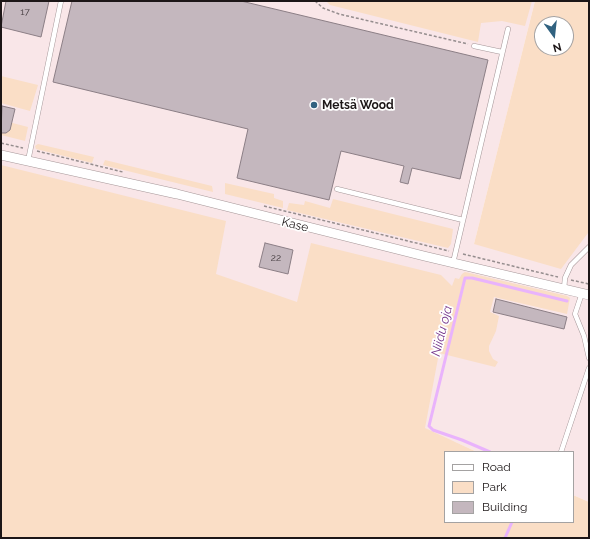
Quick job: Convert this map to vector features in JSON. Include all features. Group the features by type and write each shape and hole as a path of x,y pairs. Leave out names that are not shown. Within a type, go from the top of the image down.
{"street":[{"name":"Kase","path":"1,154 177,194 255,215 586,294"}],"lane":[{"path":"28,161 60,1"},
{"path":"453,263 508,29"},
{"path":"474,46 502,52"},
{"path":"337,188 463,220"},
{"path":"564,289 565,278 571,265 589,247"},
{"path":"586,294 575,314 584,336 589,358"},
{"path":"561,451 589,368"}],"path":[{"path":"315,1 323,8 339,14 474,46"}],"shaded area":[{"path":"1,1 535,1 474,244 588,233 589,229 589,502 574,495 574,451 475,451 1,238"}],"green space":[{"path":"326,1 532,1 525,26 502,21 481,23 478,42 330,5"},
{"path":"535,1 589,1 589,229 588,233 561,269 474,244"},
{"path":"1,76 38,85 30,111 1,103"},
{"path":"1,120 28,127 25,141 1,135"},
{"path":"38,144 94,157 92,163 36,149 35,146"},
{"path":"105,160 212,186 213,192 103,165"},
{"path":"1,165 226,221 216,274 297,302 311,243 441,275 452,286 455,278 459,279 465,272 567,296 570,298 567,314 494,297 490,312 499,316 496,331 489,346 489,351 493,359 498,362 495,367 439,353 425,428 475,451 444,451 444,523 574,523 574,495 589,502 589,538 1,538"},
{"path":"225,183 274,194 274,198 283,201 283,208 225,194"},
{"path":"333,199 453,229 451,244 448,248 287,210 289,203 304,205 305,201 330,208"}],"building":[{"path":"6,1 49,1 41,37 1,27"},
{"name":"Metsä Wood","path":"72,1 241,1 488,60 460,179 412,168 408,184 400,182 404,166 341,151 329,200 237,178 248,129 53,82"},
{"path":"2,106 15,109 10,130 6,133 1,133"},
{"path":"265,243 293,250 288,274 259,267"},
{"path":"496,299 567,317 564,329 493,312"}],"waterway":[{"name":"Niidu oja","path":"488,451 433,430 429,426 465,278 472,278 567,301"},
{"name":"Niidu oja","path":"505,538 512,523"}],"place":[{"name":"Metsä Wood","path":"314,105"}]}
